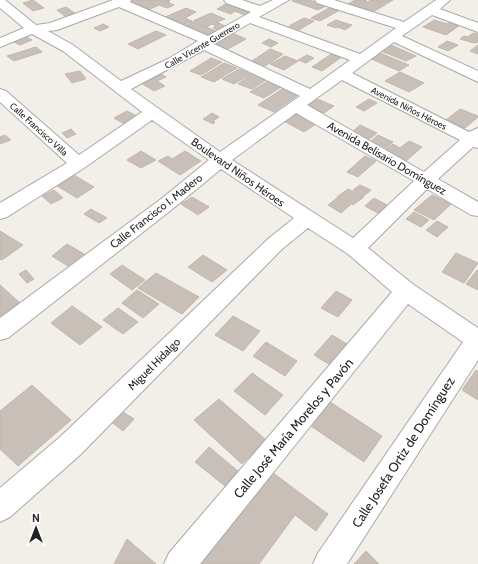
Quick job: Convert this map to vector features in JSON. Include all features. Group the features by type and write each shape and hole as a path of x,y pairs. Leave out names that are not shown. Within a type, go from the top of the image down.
{"street":[{"path":"230,0 255,14 361,60"},
{"name":"Calle Vicente Guerrero","path":"120,88 207,43 255,14 283,0"},
{"path":"321,0 406,27"},
{"path":"0,43 33,28 52,27 122,1"},
{"name":"Avenida Belisario Domínguez","path":"122,1 207,43 304,100 425,180 478,210"},
{"name":"Boulevard Niños Héroes","path":"0,2 33,28 68,48 152,112 220,160 306,219 356,250 406,291 478,340"},
{"path":"439,3 478,28"},
{"name":"Calle Francisco I. Madero","path":"0,331 168,203 220,160 439,3"},
{"path":"393,37 478,77"},
{"name":"Avenida Niños Héroes","path":"341,73 476,139"},
{"name":"Calle Francisco Villa","path":"0,94 78,164"},
{"path":"0,212 78,164 152,112"},
{"path":"356,250 392,211 425,180 476,139"},
{"name":"Miguel Hidalgo","path":"0,507 70,446 275,244 306,219"},
{"name":"Calle José María Morelos y Pavón","path":"182,563 406,291"},
{"name":"Calle Josefa Ortiz de Domínguez","path":"329,564 478,340"}],"building":[{"path":"33,0 44,8 33,11 23,3"},
{"path":"135,0 168,0 170,1 167,2 174,5 167,8 159,5 146,11 127,3"},
{"path":"310,0 326,6 318,10 292,1"},
{"path":"355,0 367,1 355,8 346,5"},
{"path":"371,0 385,5 369,14 355,9"},
{"path":"372,0 393,0 386,4"},
{"path":"226,4 249,12 244,15 235,11 231,14 217,9"},
{"path":"66,7 79,16 69,19 57,10"},
{"path":"186,8 196,12 185,18 192,21 181,26 163,18"},
{"path":"329,8 338,11 320,21 311,18"},
{"path":"211,13 225,19 217,22 227,27 219,30 213,28 216,26 212,24 207,27 193,21"},
{"path":"304,18 314,21 299,30 289,26"},
{"path":"336,20 345,23 336,28 327,25"},
{"path":"434,20 447,24 450,22 460,25 446,35 423,27"},
{"path":"192,22 219,32 207,37 183,27"},
{"path":"345,23 352,25 345,30 338,27"},
{"path":"103,24 109,27 100,31 94,28"},
{"path":"156,31 166,35 138,49 128,44"},
{"path":"232,33 246,39 224,51 210,46"},
{"path":"473,33 478,34 478,42 474,43 460,39 464,36 468,37"},
{"path":"26,37 32,40 20,45 14,42"},
{"path":"269,39 278,43 271,47 262,43"},
{"path":"447,41 458,45 448,51 438,47"},
{"path":"391,45 416,56 406,61 381,51"},
{"path":"478,45 478,54 470,51"},
{"path":"36,47 42,52 14,61 7,56"},
{"path":"270,49 283,54 265,66 252,61"},
{"path":"333,53 343,56 322,71 312,67"},
{"path":"380,53 409,65 399,71 369,58"},
{"path":"307,55 314,58 306,63 298,60"},
{"path":"285,56 298,61 284,70 270,64"},
{"path":"211,58 222,62 201,75 190,71"},
{"path":"224,63 237,68 214,82 201,77"},
{"path":"239,69 251,74 234,84 222,79"},
{"path":"80,71 86,79 72,83 65,74"},
{"path":"400,72 424,83 409,92 385,81"},
{"path":"161,74 166,77 157,81 165,86 154,91 141,83"},
{"path":"252,74 266,80 252,89 238,84"},
{"path":"268,81 281,87 264,98 250,92"},
{"path":"282,89 298,95 274,112 258,105"},
{"path":"317,99 334,106 324,113 307,105"},
{"path":"369,99 377,103 364,111 356,107"},
{"path":"460,109 478,117 465,128 446,120"},
{"path":"127,111 139,117 126,125 114,118"},
{"path":"212,113 219,117 213,121 215,122 213,124 203,119"},
{"path":"296,114 316,124 304,132 284,121"},
{"path":"360,125 377,133 368,140 351,133"},
{"path":"71,129 76,134 67,138 62,133"},
{"path":"5,135 11,140 0,144 0,137"},
{"path":"378,135 393,142 386,148 371,141"},
{"path":"409,141 422,147 406,161 385,150 393,144 400,148"},
{"path":"141,151 156,160 141,168 127,160"},
{"path":"185,151 201,161 180,175 158,161 168,156 172,159"},
{"path":"365,156 376,161 358,177 347,172"},
{"path":"74,175 94,187 77,198 57,186"},
{"path":"360,185 371,190 364,196 353,190"},
{"path":"348,189 364,197 353,205 337,197"},
{"path":"54,190 63,198 51,204 42,196"},
{"path":"432,195 451,204 434,220 414,210"},
{"path":"192,197 209,207 198,215 181,204"},
{"path":"337,198 350,205 341,213 328,205"},
{"path":"374,198 387,205 378,213 365,206"},
{"path":"91,209 107,218 99,223 84,214"},
{"path":"414,212 429,220 421,227 406,219"},
{"path":"437,221 448,227 437,237 426,230"},
{"path":"0,231 23,245 2,260 0,259"},
{"path":"67,244 84,254 68,266 52,256"},
{"path":"456,253 478,263 464,283 442,272"},
{"path":"203,255 227,270 212,282 188,267"},
{"path":"122,265 145,280 132,290 110,274"},
{"path":"26,270 34,279 27,283 19,274"},
{"path":"477,270 478,271 478,290 466,284"},
{"path":"156,273 199,297 182,314 138,288"},
{"path":"0,285 20,303 0,316"},
{"path":"137,290 159,304 143,318 122,303"},
{"path":"336,291 352,300 338,317 321,308"},
{"path":"72,306 102,327 80,345 51,323"},
{"path":"118,308 138,322 123,334 103,320"},
{"path":"233,316 260,331 243,351 215,335"},
{"path":"332,335 347,344 330,365 314,355"},
{"path":"266,342 297,361 285,376 253,356"},
{"path":"476,370 478,372 478,400 462,390"},
{"path":"252,373 283,395 265,415 234,391"},
{"path":"32,385 71,420 18,466 0,449 0,411"},
{"path":"219,399 266,440 242,464 194,420"},
{"path":"327,400 382,436 364,462 308,424"},
{"path":"120,410 134,419 123,431 109,420"},
{"path":"209,447 238,471 225,486 195,462"},
{"path":"272,472 328,514 316,531 295,515 259,564 201,564 199,562"},
{"path":"127,539 156,564 114,564"},
{"path":"366,551 379,564 354,564"}]}
